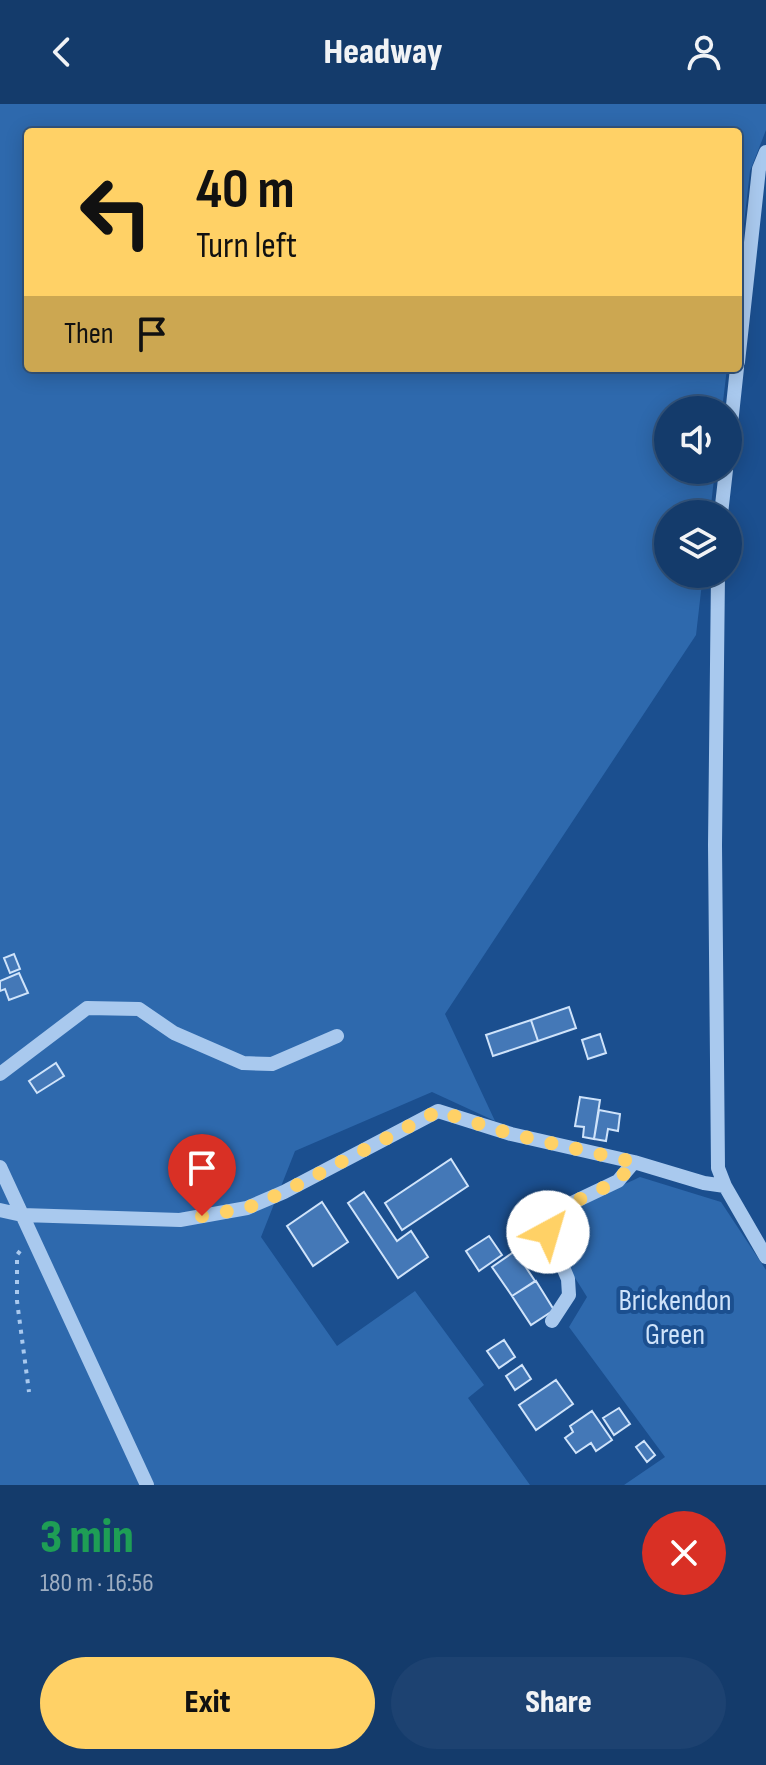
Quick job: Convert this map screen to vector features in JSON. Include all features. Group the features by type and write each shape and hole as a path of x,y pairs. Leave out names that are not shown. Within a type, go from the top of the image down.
{"street":[{"path":"742,328 759,169 766,152"},
{"path":"734,396 737,372"},
{"path":"718,588 715,845 718,1168 766,1257"},
{"path":"0,1074 87,1008 139,1009 174,1033 243,1063 272,1064 337,1036"},
{"path":"0,1210 22,1215 180,1220 247,1208 284,1192 438,1111 511,1134 725,1186"},
{"path":"552,1321 569,1295 568,1279 548,1232 550,1222 557,1210 618,1181 634,1162"},
{"path":"0,1167 147,1485"}],"path":[{"path":"29,1392 17,1301 17,1255 32,1235"}],"green space":[{"path":"0,104 766,104 766,130 750,171 742,242 742,128 24,128 24,372 727,372 724,396 654,396 654,484 713,484 712,500 654,500 654,588 701,588 696,635 445,1014 495,1121 432,1092 295,1151 261,1237 337,1346 415,1291 484,1385 468,1398 530,1485 0,1485"},
{"name":"Brickendon Green","path":"640,1177 721,1202 766,1270 766,1485 624,1485 665,1457 569,1327 587,1297 566,1263 558,1242 559,1230 575,1210"}],"building":[{"path":"14,954 20,969 10,973 4,958"},
{"path":"19,973 28,993 9,1000 5,989 0,991 0,981"},
{"path":"569,1007 576,1028 538,1041 531,1020"},
{"path":"531,1020 538,1041 493,1056 486,1035"},
{"path":"600,1034 606,1053 588,1059 582,1040"},
{"path":"56,1063 64,1076 37,1093 29,1081"},
{"path":"580,1097 600,1100 594,1139 583,1137 584,1127 575,1126"},
{"path":"599,1110 620,1114 618,1131 608,1129 606,1141 594,1139"},
{"path":"451,1159 468,1186 402,1230 385,1203"},
{"path":"364,1192 397,1241 411,1231 428,1257 398,1278 348,1203"},
{"path":"322,1202 348,1242 313,1266 287,1226"},
{"path":"489,1236 502,1255 479,1271 466,1251"},
{"path":"515,1251 535,1281 512,1296 492,1267"},
{"path":"536,1281 554,1310 531,1325 512,1296"},
{"path":"504,1340 515,1357 499,1368 487,1351"},
{"path":"522,1365 531,1379 515,1390 506,1376"},
{"path":"556,1380 573,1404 536,1430 519,1405"},
{"path":"619,1408 630,1424 614,1435 603,1418"},
{"path":"592,1411 612,1440 596,1451 591,1443 576,1453 565,1438 573,1432 570,1426"},
{"path":"644,1441 655,1455 647,1462 636,1447"}],"route":[{"path":"202,1216 247,1208 284,1192 438,1111 511,1134 634,1162 618,1181 557,1210 548,1232"}]}
